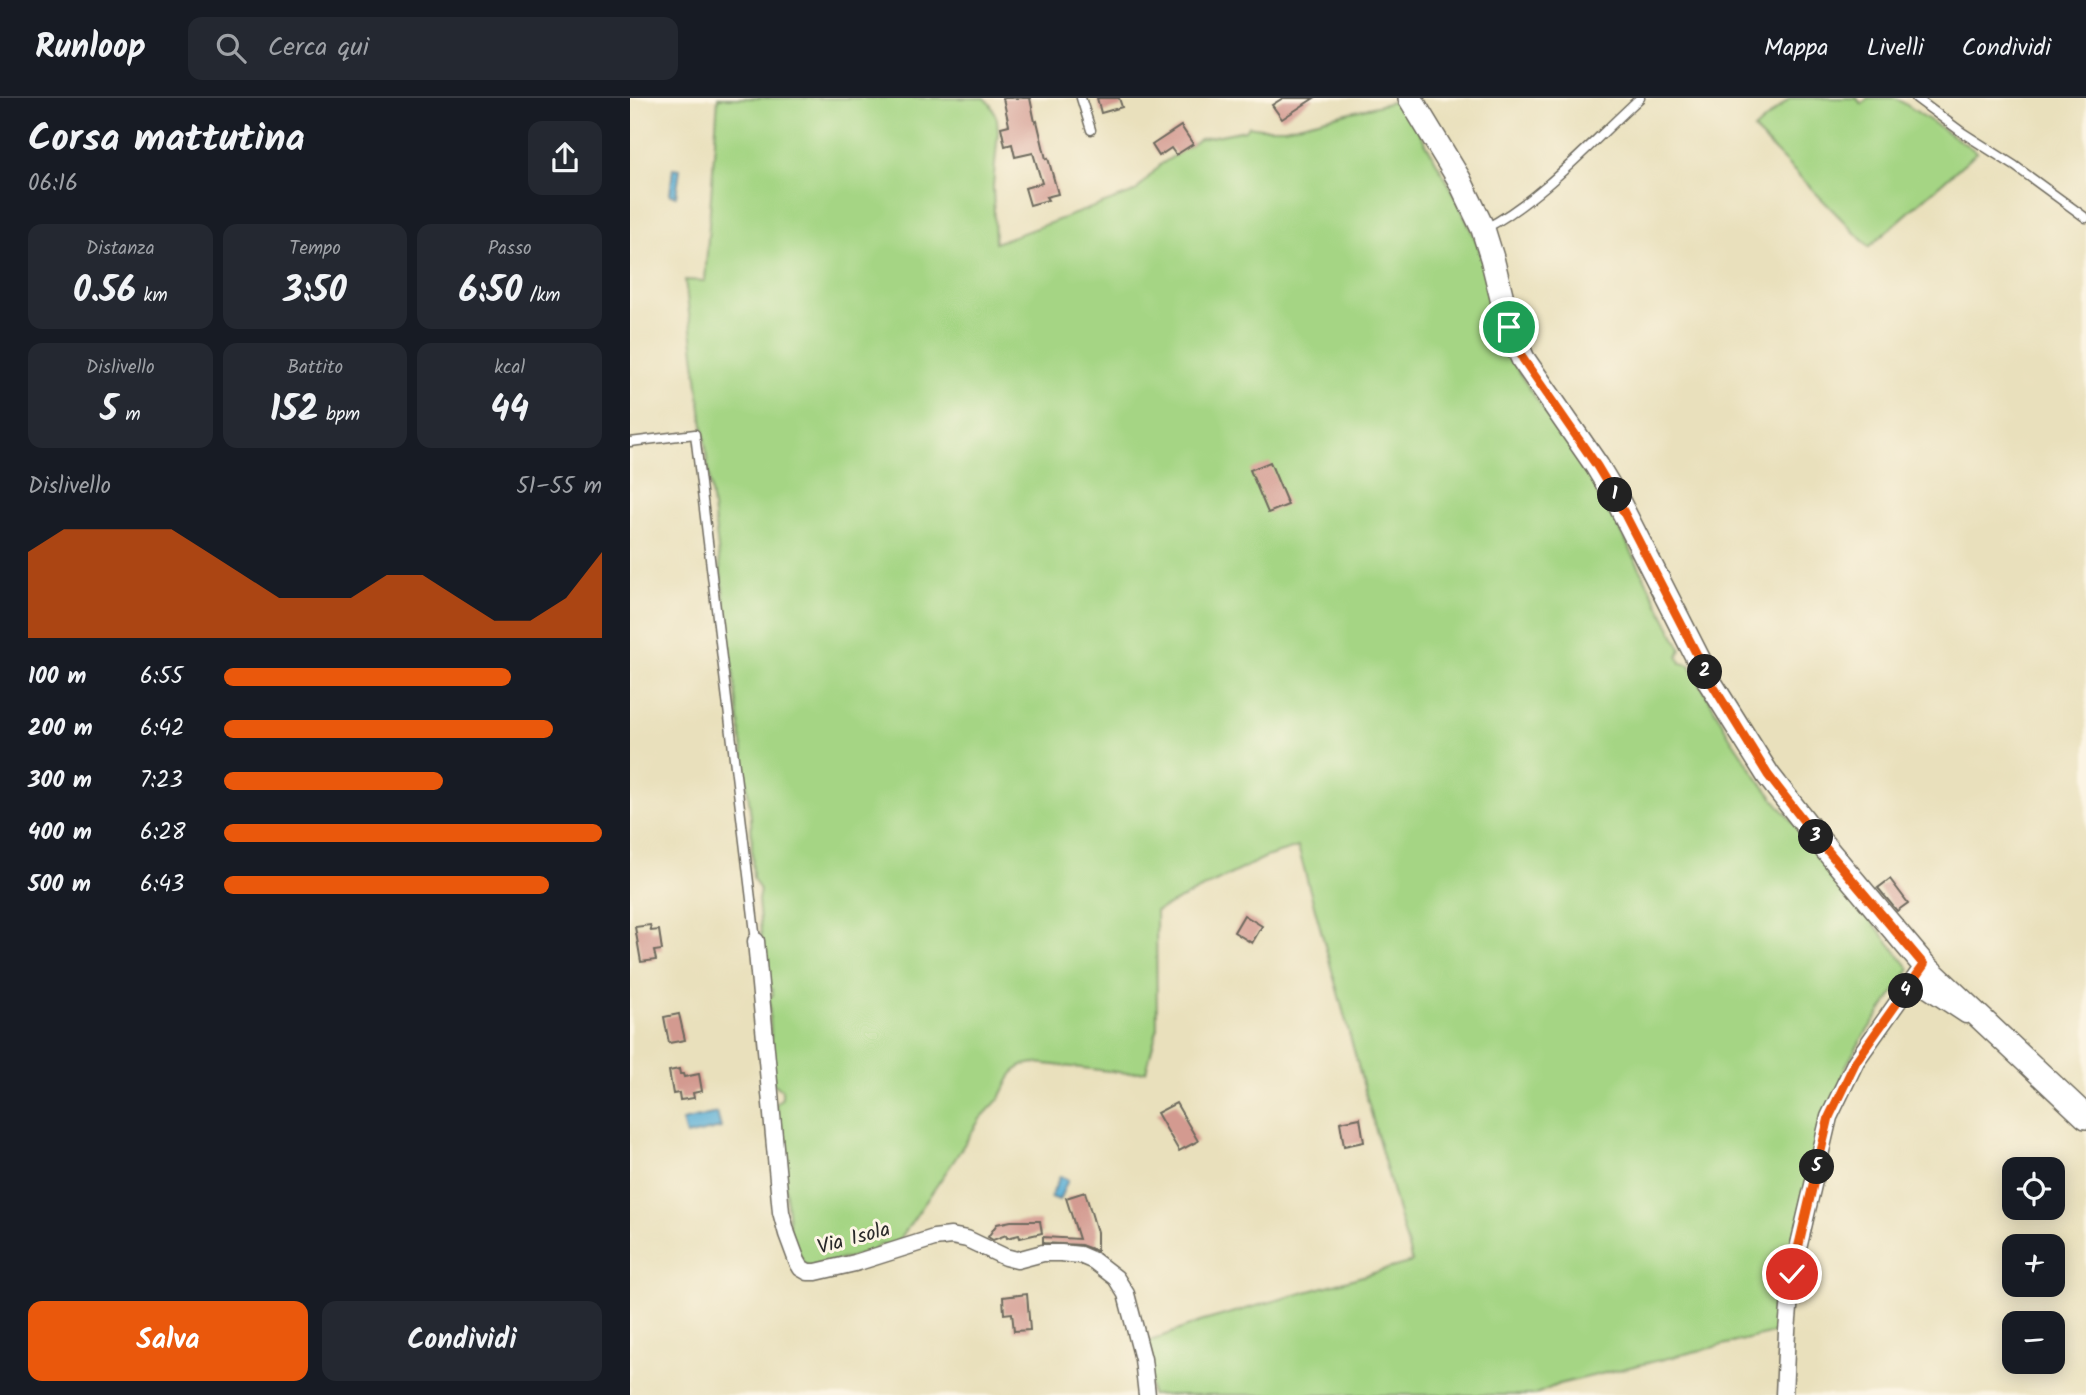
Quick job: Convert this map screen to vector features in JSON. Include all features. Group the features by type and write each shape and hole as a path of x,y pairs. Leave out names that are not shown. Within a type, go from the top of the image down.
{"street":[{"path":"1410,98 1459,179 1483,229 1509,327 1523,359 1618,501 1712,684 1768,775 1817,838 1924,965 2086,1117"},
{"name":"Via Isola","path":"756,941 781,1212 801,1268 816,1272 855,1263 934,1238 951,1237 967,1239 1017,1260 1044,1254 1080,1255 1094,1261 1116,1278 1126,1294 1143,1359 1147,1395"},
{"path":"1784,1395 1792,1274 1829,1117 1869,1040 1924,965"},
{"path":"1910,985 1925,988 2000,1037"}],"lane":[{"path":"1081,98 1091,130"},
{"path":"1483,229 1507,216 1548,183 1640,98"},
{"path":"1916,98 2086,218"},
{"path":"630,442 695,434 756,941"}],"green space":[{"path":"718,98 984,98 991,105 997,119 998,132 993,186 995,243 1135,192 1160,165 1200,139 1245,130 1248,126 1285,128 1401,100 1454,193 1478,245 1509,354 1521,376 1599,488 1681,649 1678,656 1681,663 1690,665 1730,737 1759,780 1910,969 1846,1066 1782,1331 1559,1384 1534,1395 1151,1395 1145,1343 1200,1322 1412,1262 1298,847 1266,857 1156,911 1157,1030 1146,1071 1127,1073 1036,1063 1022,1065 1012,1074 1000,1098 980,1119 895,1246 878,1245 873,1252 810,1267 803,1263 790,1232 776,1104 782,1098 782,1090 773,1083 769,997 773,995 772,989 766,984 758,900 760,890 753,878 751,817 685,280 705,281"},
{"path":"1790,98 1856,98 1862,104 1868,98 1896,98 1977,152 1869,247 1754,130"}],"water":[{"path":"673,168 680,169 676,196 670,195"},
{"path":"717,1113 721,1128 686,1136 682,1121"},
{"path":"1060,1176 1068,1180 1059,1200 1051,1197"}],"building":[{"path":"1003,98 1030,98 1058,194 1046,197 1048,200 1030,205 1025,188 1042,183 1033,153 1015,157 1012,144 1005,146 1001,127 1009,125"},
{"path":"1097,98 1119,98 1122,107 1101,113"},
{"path":"1283,98 1314,98 1282,119 1272,105"},
{"path":"1181,126 1193,144 1176,155 1171,148 1159,156 1152,145"},
{"path":"1270,462 1288,505 1268,513 1250,470"},
{"path":"1890,879 1908,903 1897,911 1878,888"},
{"path":"1244,915 1262,926 1252,943 1234,932"},
{"path":"650,925 651,931 659,930 662,950 654,951 656,960 641,962 635,927"},
{"path":"679,1014 685,1040 669,1043 664,1017"},
{"path":"679,1069 684,1077 699,1074 702,1091 693,1093 694,1098 680,1100 679,1093 673,1094 669,1071"},
{"path":"1176,1103 1198,1141 1179,1151 1157,1113"},
{"path":"1360,1118 1364,1142 1344,1146 1340,1122"},
{"path":"1085,1192 1097,1232 1097,1251 1081,1245 1043,1243 1043,1237 1079,1239 1066,1198"},
{"path":"1040,1221 1042,1233 1020,1238 1019,1235 1007,1238 1006,1235 993,1240 988,1237 997,1224"},
{"path":"1027,1294 1030,1330 1014,1331 1012,1313 1004,1314 1003,1297"}],"route":[{"path":"1509,327 1523,359 1618,501 1712,684 1768,775 1817,838 1924,965 1869,1040 1829,1117 1792,1274"}]}
